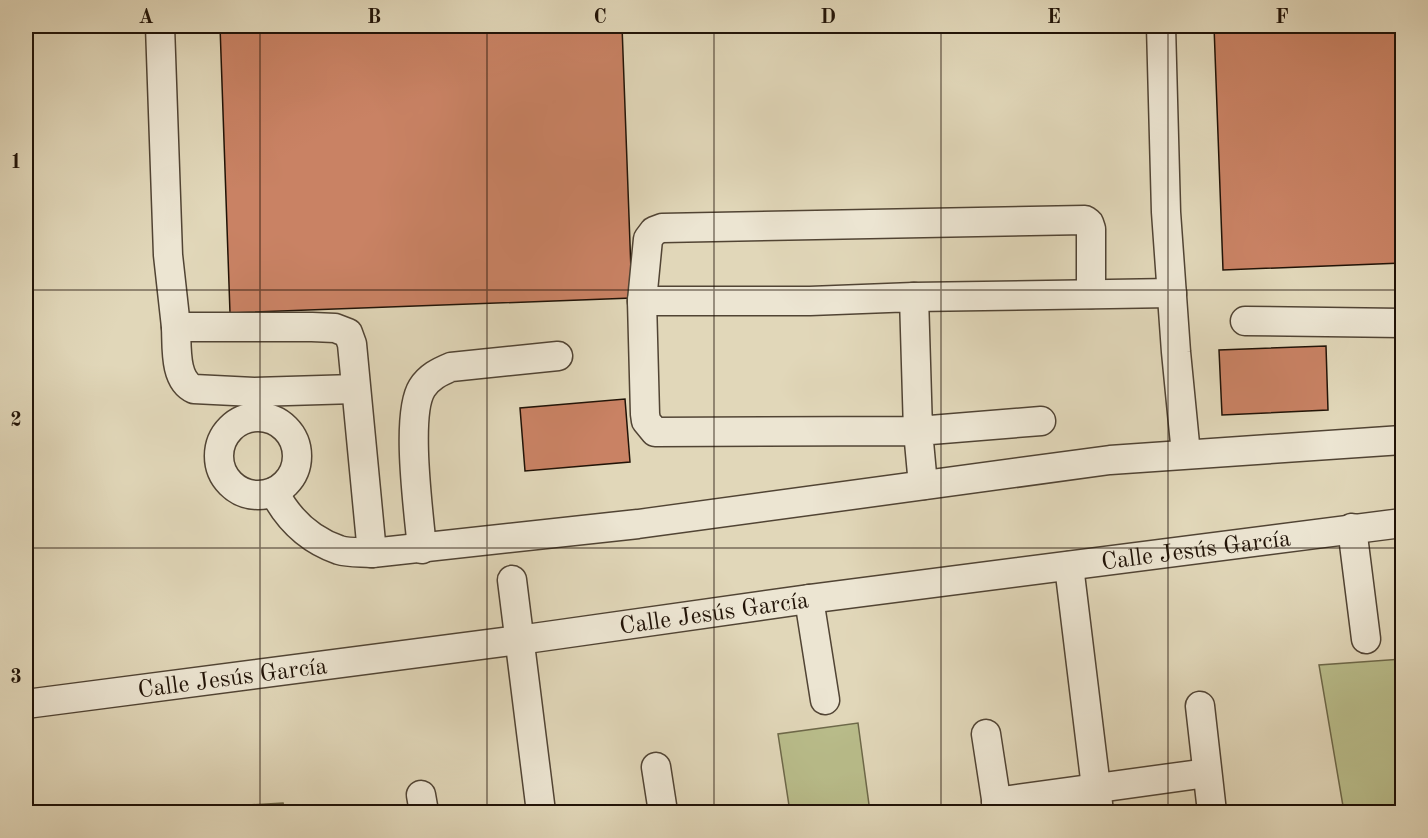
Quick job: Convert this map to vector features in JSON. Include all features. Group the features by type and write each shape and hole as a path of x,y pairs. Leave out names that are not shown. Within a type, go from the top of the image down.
{"street":[{"path":"160,26 168,255 180,372 188,386 194,389 254,393 356,389"},
{"path":"1161,26 1166,212 1186,454"},
{"path":"1041,421 918,431 655,432 646,421 642,301 648,239 654,231 662,228 1085,220 1091,229 1091,294"},
{"path":"642,301 810,301 1172,293"},
{"path":"914,297 918,431 923,485"},
{"path":"1245,321 1402,323"},
{"path":"176,327 312,327 343,330 348,333 352,344 372,554"},
{"path":"422,549 413,442 415,407 421,388 435,373 451,367 558,356"},
{"path":"274,492 283,510 297,525 319,541 341,550 372,554 638,524 1110,460 1402,440"},
{"name":"Calle Jesús García","path":"26,704 519,640 809,599 1402,523"},
{"path":"1352,528 1366,639"},
{"path":"1070,566 1097,800"},
{"path":"512,580 541,813"},
{"path":"809,599 825,700"},
{"path":"1200,706 1212,813"},
{"path":"986,734 997,807 1097,800 1207,773"},
{"path":"656,767 663,813"}],"green space":[{"path":"1402,659 1402,812 1344,812 1319,665"},
{"path":"858,723 870,812 790,812 778,734"},
{"path":"283,803 285,812 215,812 214,807"}],"building":[{"path":"220,26 622,26 632,298 230,313"},
{"path":"1214,26 1402,26 1402,263 1223,270"},
{"path":"1326,346 1328,410 1222,415 1219,350"},
{"path":"625,399 630,462 525,471 520,408"}]}
